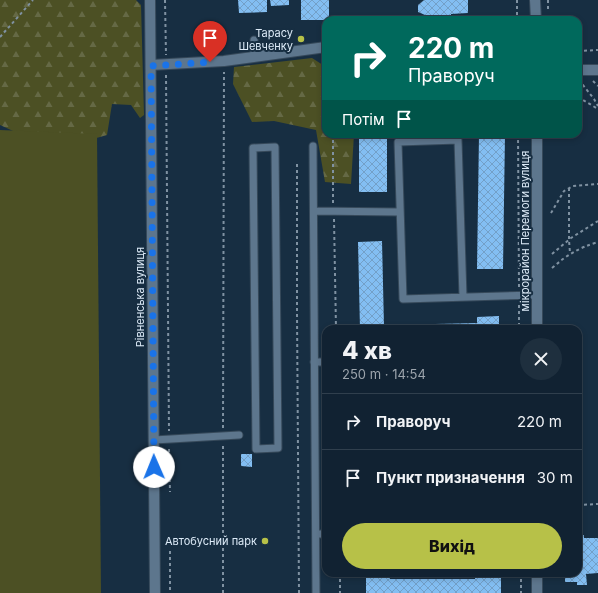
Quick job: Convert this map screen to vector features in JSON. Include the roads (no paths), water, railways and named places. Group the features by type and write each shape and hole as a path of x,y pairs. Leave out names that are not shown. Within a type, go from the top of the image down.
{"main road":[{"name":"Рівненська вулиця","path":"150,0 154,593"},
{"path":"536,0 536,16"},
{"path":"151,66 224,61 322,48"},
{"path":"582,70 598,70"},
{"name":"мікрорайон Перемоги вулиця","path":"537,138 537,325"},
{"path":"537,577 537,593"}],"lane":[{"path":"254,40 254,57"},
{"path":"463,297 458,140 398,142 402,299 537,295"},
{"path":"313,146 316,593"},
{"path":"253,148 275,148 278,448 256,448 253,148"},
{"path":"314,211 400,212"},
{"path":"314,362 322,362"},
{"path":"154,440 239,435"},
{"path":"316,534 322,534"}],"place":[{"name":"Тарасу Шевченку","path":"301,39"},
{"name":"Автобусний парк","path":"265,541"}]}
